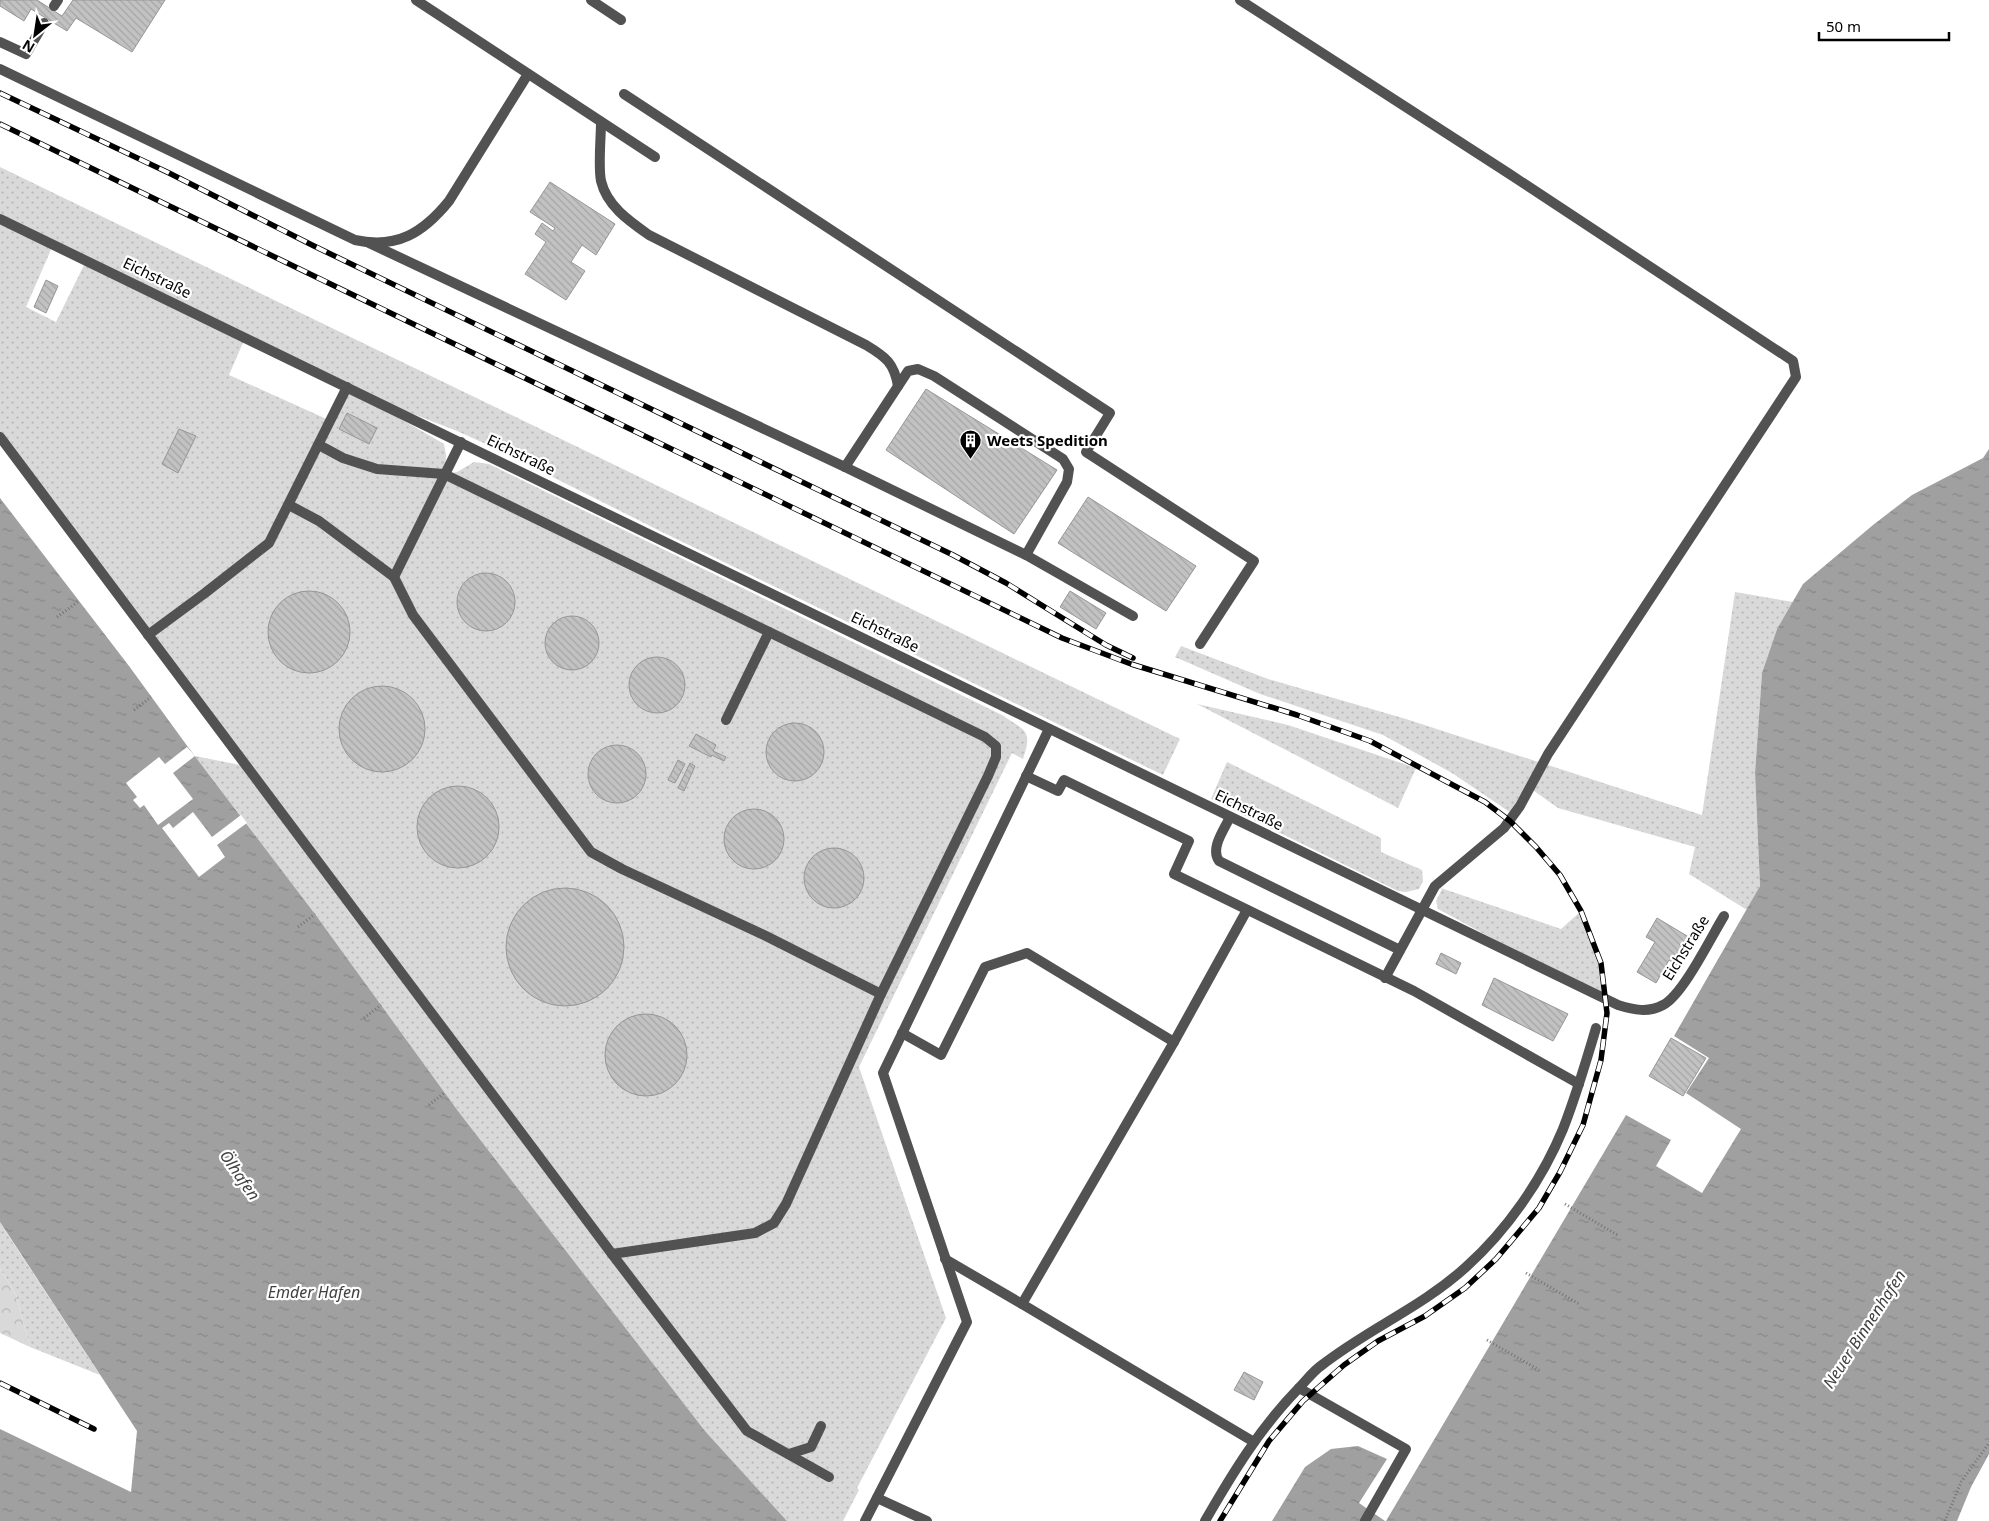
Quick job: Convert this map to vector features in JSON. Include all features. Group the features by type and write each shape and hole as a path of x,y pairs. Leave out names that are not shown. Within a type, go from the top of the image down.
{"street":[{"path":"416,0 654,157"},
{"path":"591,0 621,20"},
{"path":"1240,0 1508,173 1793,361 1796,377 1548,754 1514,815 1504,828 1435,886 1385,978"},
{"path":"0,42 26,54 44,23"},
{"path":"0,69 335,231 355,240 383,244 408,236 423,228 438,214 449,201 528,74"},
{"path":"624,94 1110,413 1086,452 1254,561 1200,644"},
{"path":"601,122 601,180 608,200 626,218 649,235 885,356 895,371 898,386"},
{"name":"Eichstraße","path":"0,219 1618,1005 1642,1011 1664,1004 1672,998 1688,976 1724,916"},
{"path":"369,243 845,467 1026,555 1132,616"},
{"path":"845,467 908,371 918,369 934,376 1063,459 1069,469 1068,482 1026,555"},
{"path":"148,635 269,543 347,387"},
{"path":"0,437 612,1254 747,1431 829,1477"},
{"path":"394,577 460,442"},
{"path":"319,445 343,458 378,469 444,474 985,737 996,746 996,757 988,776 881,994 786,1204 774,1223 755,1233 612,1254"},
{"path":"289,505 319,521 394,577 413,615 591,852 622,869 766,936 881,994"},
{"path":"726,720 769,632"},
{"path":"865,1521 967,1322 883,1073 1049,729"},
{"path":"1026,776 1058,791 1064,780 1189,842 1174,874 1414,991 1579,1084"},
{"path":"1230,817 1216,848 1215,856 1219,861 1400,950"},
{"path":"1022,1304 1174,1042 1247,910"},
{"path":"902,1032 941,1055 985,967 1027,953 1174,1042"},
{"path":"1205,1521 1254,1442 1275,1413 1320,1366 1352,1343 1433,1295 1467,1266 1521,1204 1543,1170 1563,1129 1596,1028"},
{"path":"945,1259 1254,1442"},
{"path":"1299,1388 1406,1449 1365,1521"},
{"path":"789,1454 811,1447 821,1426"},
{"path":"877,1498 927,1521"}],"path":[{"path":"57,618 79,600"},
{"path":"134,710 152,697"},
{"path":"298,927 315,914"},
{"path":"364,1018 381,1005"},
{"path":"429,1105 444,1093"},
{"path":"1565,1204 1619,1236"},
{"path":"1526,1273 1578,1304"},
{"path":"1487,1340 1539,1370"},
{"path":"1945,1521 1961,1482 1989,1443"}],"green space":[{"path":"0,167 1180,739 1163,775 658,530 497,449 457,431 351,390 444,444 446,455 445,474 457,472 474,462 489,464 1002,715 1021,728 1027,736 1023,759 1012,753 859,1067 946,1318 857,1488 859,1490 843,1521 787,1521 705,1431 458,1111 315,914 195,756 245,766 0,437","holes":["53,245 86,261 56,322 26,307","245,338 347,388 331,421 229,375"]},
{"path":"1735,592 1793,602 1777,629 1762,673 1755,773 1760,886 1747,910 1689,874 1695,847 1558,808 1530,788 1514,815 1452,773 1383,735 1260,694 1175,657 1181,646 1268,679 1406,719 1702,815"},
{"path":"1197,704 1288,725 1416,768 1398,808"},
{"path":"1227,762 1381,838 1381,852 1422,870 1423,881 1419,889 1406,892 1398,891 1211,799"},
{"path":"1435,886 1561,929 1581,911 1601,963 1605,999 1438,909 1436,901 1442,889"},
{"path":"0,1222 100,1375 30,1347 16,1295 0,1269"},
{"path":"0,1269 16,1295 30,1347 0,1333"}],"water":[{"name":"Neuer Binnenhafen","path":"1989,449 1989,1454 1971,1487 1957,1521 1386,1521 1626,1115 1671,1140 1656,1166 1702,1193 1741,1129 1686,1093 1709,1058 1674,1036 1760,886 1755,773 1762,673 1777,629 1803,584 1912,495 1983,458"},
{"name":"Emder Hafen","path":"0,498 315,914 458,1111 705,1431 787,1521 0,1521 0,1429 131,1492 137,1431 0,1222"},
{"path":"1358,1446 1387,1459 1359,1503 1385,1521 1272,1521 1305,1467 1331,1449"}],"pier":[{"path":"187,747 195,756 173,773 193,799 158,825 144,805 140,808 133,800 137,797 126,783 159,757 165,764"},
{"path":"193,812 212,837 241,815 247,823 217,845 225,857 199,877 162,828 169,823 173,828"}],"building":[{"path":"0,0 37,0 62,16 73,0 165,0 132,52 76,18 67,31 31,9 24,21 0,6"},
{"path":"550,182 615,224 596,255 582,245 571,262 585,271 566,300 525,274 546,242 535,234 542,223 553,231 555,228 530,212"},
{"path":"46,280 58,286 46,313 34,307"},
{"name":"Weets Spedition","path":"926,389 1057,470 1014,534 886,450"},
{"path":"347,413 377,428 369,444 339,429"},
{"path":"179,429 196,436 178,473 162,464"},
{"path":"1088,497 1196,566 1166,611 1058,543"},
{"path":"486,573 502,578 510,586 515,602 510,618 502,626 486,631 470,626 462,618 457,602 462,586 470,578"},
{"path":"309,591 325,594 338,603 347,616 350,632 347,648 338,661 325,670 309,673 293,670 280,661 271,648 268,632 271,616 280,603 293,594"},
{"path":"1070,591 1106,613 1096,629 1060,607"},
{"path":"567,616 577,616 587,620 595,628 599,643 595,658 587,666 577,670 567,670 557,666 549,658 545,648 545,638 549,628 557,620"},
{"path":"657,657 668,659 677,665 683,674 685,685 683,696 677,705 668,711 657,713 646,711 637,705 631,696 629,685 631,674 637,665 646,659"},
{"path":"382,686 398,689 406,693 418,705 422,713 425,729 422,745 418,753 406,765 398,769 382,772 366,769 358,765 346,753 342,745 339,729 342,713 346,705 358,693 366,689"},
{"path":"789,723 801,723 816,731 824,746 824,758 816,773 801,781 789,781 774,773 766,758 766,746 774,731"},
{"path":"696,734 716,745 713,751 726,757 724,761 689,746"},
{"path":"611,745 623,745 638,753 646,768 646,780 638,795 623,803 611,803 596,795 588,780 588,768 596,753"},
{"path":"678,760 685,764 675,783 668,780"},
{"path":"690,763 695,766 684,791 678,788"},
{"path":"458,786 474,789 487,798 496,811 499,827 496,843 487,856 474,865 458,868 442,865 429,856 420,843 417,827 420,811 429,798 442,789"},
{"path":"748,809 760,809 776,817 782,827 784,839 782,851 776,861 760,869 748,869 732,861 724,845 724,833 732,817"},
{"path":"834,848 850,853 855,857 859,862 864,878 859,894 855,899 850,903 834,908 818,903 813,899 809,894 804,878 809,862 813,857 818,853"},
{"path":"565,888 576,889 598,898 614,914 623,936 623,958 614,980 598,996 576,1005 565,1006 554,1005 532,996 516,980 507,958 506,947 507,936 516,914 532,898 554,889"},
{"path":"1657,918 1692,939 1677,965 1669,960 1656,983 1637,972 1655,942 1646,937"},
{"path":"1441,953 1461,963 1456,974 1436,964"},
{"path":"1494,978 1568,1014 1553,1041 1482,1005"},
{"path":"646,1014 662,1018 675,1026 683,1039 687,1055 683,1071 675,1084 662,1092 646,1096 630,1092 617,1084 609,1071 605,1055 609,1039 617,1026 630,1018"},
{"path":"1671,1038 1706,1058 1683,1096 1649,1076"},
{"path":"1244,1372 1263,1382 1254,1400 1234,1390"}],"railway":[{"path":"0,93 169,173 314,246 953,555 1006,583 1106,645 1133,658"},
{"path":"0,124 1062,638 1131,664 1297,715 1370,741 1485,802 1510,821 1536,847 1560,875 1581,911 1601,963 1607,1013 1601,1060 1583,1125 1560,1172 1539,1208 1496,1259 1465,1288 1425,1316 1378,1341 1344,1365 1303,1401 1269,1441 1220,1521"},
{"path":"0,1383 94,1429"}],"place":[{"name":"Weets Spedition","path":"971,460"}],"water label":[{"name":"Ölhafen","path":"240,1175"}]}
